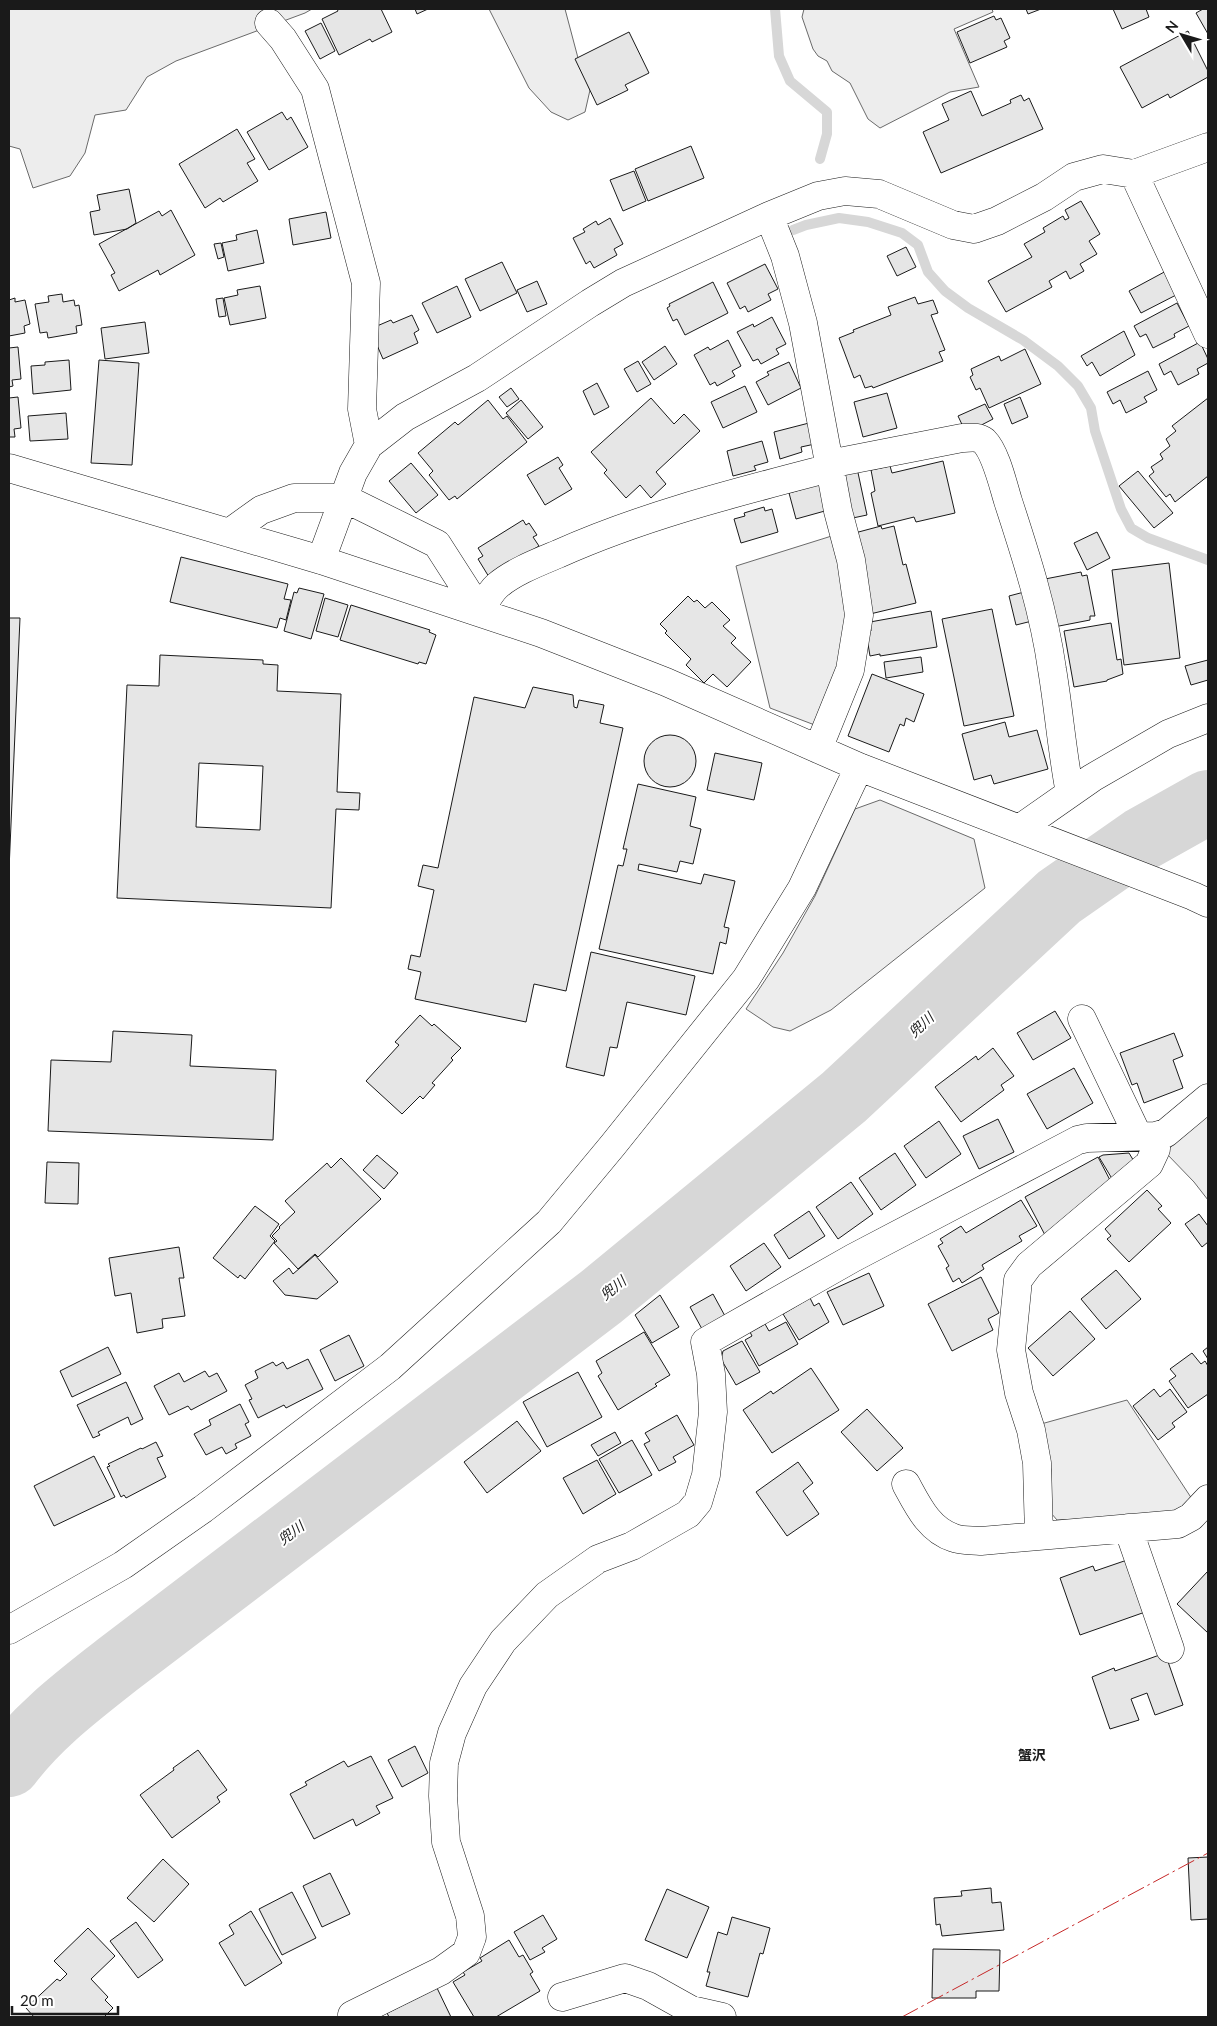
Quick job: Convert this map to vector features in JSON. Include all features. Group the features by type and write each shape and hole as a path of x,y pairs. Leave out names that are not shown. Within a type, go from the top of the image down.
{"street":[{"path":"269,23 283,39 315,89 366,283 362,409 369,445"},
{"path":"321,560 353,474 369,445 405,417 476,378 623,283 769,216 818,196 845,191 878,194 954,225 974,229 997,221 1044,197 1074,177 1103,169 1134,174 1208,147"},
{"path":"1134,174 1208,334"},
{"path":"769,216 785,256 803,324 829,466 851,560 859,615 850,670 818,749"},
{"path":"480,611 497,586 531,566 577,545 640,522 829,466 962,438 976,437 984,441 992,453 1039,603 1052,669 1063,758 1070,793"},
{"path":"9,468 321,560 480,611 541,633 666,682 859,767 1201,900"},
{"path":"229,533 261,510 294,498 344,498 437,544 480,611"},
{"path":"1019,829 1092,778 1168,734 1208,718"},
{"path":"9,1630 123,1565 202,1509 390,1367 549,1222 746,979 802,888 859,767"},
{"path":"1039,1535 1037,1463 1031,1430 1019,1393 1011,1350 1018,1280 1029,1265 1149,1164 1156,1149 1082,1019"},
{"path":"349,2016 441,1971 466,1952 472,1937 470,1916 446,1842 443,1796 444,1763 452,1733 473,1686 503,1641 546,1595 598,1560 632,1546 688,1514 698,1502 706,1475 713,1412 711,1374 705,1342 853,1258 1078,1140 1166,1133 1208,1098"},
{"path":"906,1484 922,1513 934,1526 954,1538 982,1541 1178,1524 1191,1517 1208,1499"},
{"path":"1128,1528 1170,1649"},
{"path":"562,1997 625,1978 648,1986 692,2010 722,2017"}],"shaded area":[{"path":"9,9 312,9 176,61 147,77 126,110 95,115 85,153 70,176 33,188 20,149 9,146"},
{"path":"489,9 565,9 578,58 590,90 585,112 568,120 551,112 529,88"},
{"path":"804,9 992,9 993,12 954,29 979,87 950,92 880,128 868,119 850,83 832,71 827,61 818,56 813,49 802,17"},
{"path":"838,534 854,624 820,727 770,708 736,566"},
{"path":"880,800 974,839 985,888 831,1010 790,1031 773,1027 746,1009 783,953 815,896 855,809"},
{"path":"1208,1114 1208,1200 1194,1182 1165,1152"},
{"path":"1127,1400 1192,1499 1178,1510 1165,1516 1057,1520 1051,1513 1051,1470 1041,1424"}],"building":[{"path":"337,9 381,9 392,32 372,42 370,39 339,55 322,19 338,11"},
{"path":"415,9 428,9 417,14"},
{"path":"1026,9 1041,9 1028,14"},
{"path":"1113,9 1146,9 1149,17 1122,29"},
{"path":"1203,9 1208,9 1208,34 1196,13"},
{"path":"994,16 996,20 1001,18 1010,38 1004,41 1007,47 970,63 957,32"},
{"path":"321,23 335,51 320,59 305,31"},
{"path":"1188,31 1208,71 1208,77 1170,98 1168,94 1142,108 1120,67"},
{"path":"629,32 649,73 625,85 628,90 597,105 575,59"},
{"path":"971,91 982,116 1011,103 1010,100 1021,95 1024,101 1029,98 1043,129 941,173 923,132 949,120 942,104"},
{"path":"282,112 287,120 291,117 308,147 269,170 247,132"},
{"path":"237,129 255,159 247,163 258,181 223,202 220,198 205,208 179,164"},
{"path":"691,146 704,178 648,201 635,169"},
{"path":"634,171 646,201 623,211 610,180"},
{"path":"129,189 136,223 127,229 94,235 90,212 100,210 97,195"},
{"path":"1081,201 1100,234 1089,241 1097,254 1080,264 1084,271 1070,279 1066,271 1049,281 1052,287 1006,312 988,281 1032,257 1024,244 1045,232 1043,228 1063,216 1065,220 1069,218 1065,210"},
{"path":"171,210 195,255 160,275 158,270 119,291 111,275 115,273 99,244 159,211 162,216"},
{"path":"326,212 331,238 293,245 289,219"},
{"path":"610,218 623,244 614,249 617,255 594,268 590,261 586,264 573,238 585,232 583,229 596,221 598,225"},
{"path":"257,230 264,263 228,271 222,243 237,240 236,235"},
{"path":"221,243 224,257 218,259 214,244"},
{"path":"906,247 916,267 897,276 887,256"},
{"path":"502,262 517,293 480,311 465,279"},
{"path":"765,264 778,289 768,294 771,300 748,312 745,306 740,309 727,283"},
{"path":"1168,270 1180,293 1141,313 1129,291"},
{"path":"537,281 547,304 527,312 517,290"},
{"path":"713,282 728,313 685,335 677,319 673,321 667,308 670,306 669,304"},
{"path":"260,286 266,318 230,325 224,298 238,295 237,290"},
{"path":"457,286 471,317 437,333 422,303"},
{"path":"62,294 63,302 74,300 75,306 79,305 82,325 76,326 77,333 48,338 47,332 40,333 35,304 49,302 48,296"},
{"path":"915,297 918,304 933,300 938,313 931,315 945,350 939,352 943,361 873,388 872,386 865,388 860,375 854,378 839,338 854,332 853,330 891,315 888,307"},
{"path":"15,298 15,302 25,300 30,324 24,326 25,333 9,336 9,300"},
{"path":"223,298 226,316 219,317 216,299"},
{"path":"1177,303 1189,326 1174,334 1175,337 1153,348 1146,334 1140,337 1134,326"},
{"path":"412,315 419,330 414,333 418,343 383,359 370,329 391,320 393,323"},
{"path":"772,317 786,344 776,349 779,354 761,364 758,359 753,361 737,332 753,324 754,327"},
{"path":"145,322 149,353 105,359 101,328"},
{"path":"1124,331 1135,355 1100,376 1092,362 1087,366 1081,356"},
{"path":"728,340 741,366 732,371 735,376 717,386 715,382 710,385 694,355 708,347 710,350"},
{"path":"1200,342 1208,363 1197,369 1199,374 1178,385 1171,371 1164,375 1159,364"},
{"path":"665,346 677,364 654,380 642,362"},
{"path":"18,347 21,379 12,380 13,386 9,387 9,348"},
{"path":"1025,349 1041,384 989,408 980,388 976,390 970,377 973,375 971,369 999,356 1001,361"},
{"path":"69,360 71,390 33,394 31,366 45,365 45,362"},
{"path":"99,360 139,363 132,465 91,463"},
{"path":"638,361 651,384 637,392 624,369"},
{"path":"789,362 801,388 768,405 756,382 769,375 767,372"},
{"path":"1148,371 1157,390 1144,397 1147,402 1126,413 1120,400 1113,404 1107,392"},
{"path":"597,383 609,407 594,415 583,391"},
{"path":"745,386 757,412 723,428 711,402"},
{"path":"511,388 519,399 507,407 499,397"},
{"path":"887,393 897,428 863,437 854,402"},
{"path":"18,397 21,428 14,429 15,437 9,437 9,398"},
{"path":"1020,397 1028,417 1012,424 1004,404"},
{"path":"651,398 674,424 684,414 700,431 656,472 666,484 651,498 640,485 626,498 604,473 607,470 591,452"},
{"path":"1208,398 1208,476 1175,502 1170,494 1166,497 1149,476 1154,472 1151,467 1163,459 1160,454 1170,446 1166,439 1176,431 1172,426"},
{"path":"488,400 503,419 507,416 527,442 457,499 455,496 449,500 429,475 433,471 418,453 455,422 458,425"},
{"path":"521,400 543,427 528,439 506,413"},
{"path":"985,404 993,419 966,433 958,416"},
{"path":"66,413 68,439 30,441 28,416"},
{"path":"809,423 815,444 801,447 802,452 780,459 774,432"},
{"path":"762,441 768,462 754,466 756,470 733,476 727,451"},
{"path":"558,457 563,465 559,468 572,489 545,505 527,475"},
{"path":"943,461 955,513 916,522 914,517 878,526 871,493 875,491 871,470 890,466 892,473"},
{"path":"411,463 438,495 416,513 389,481"},
{"path":"857,468 867,515 848,519 838,472"},
{"path":"1138,471 1173,513 1154,528 1119,486"},
{"path":"824,480 832,509 796,519 789,493 803,489 801,486"},
{"path":"764,507 765,511 772,509 778,532 741,543 734,519 745,516 744,513"},
{"path":"523,520 526,525 529,523 537,535 533,537 539,546 489,577 478,559 483,556 478,548"},
{"path":"881,526 882,529 894,526 903,565 906,564 916,603 870,614 851,534"},
{"path":"1097,532 1110,558 1087,570 1074,543"},
{"path":"181,557 288,584 284,599 291,600 286,620 280,618 277,628 170,602"},
{"path":"1169,563 1180,658 1124,665 1112,570"},
{"path":"1081,572 1082,576 1087,575 1095,616 1090,616 1090,620 1054,627 1045,579"},
{"path":"299,588 324,594 311,639 284,631 294,592 297,593"},
{"path":"1028,591 1036,620 1016,625 1009,596"},
{"path":"688,596 694,602 697,600 705,608 712,602 730,620 723,626 736,638 731,643 751,662 727,687 713,674 704,683 686,665 691,659 665,633 667,631 660,624"},
{"path":"325,598 348,605 338,637 316,631"},
{"path":"351,605 430,630 429,632 436,635 426,664 419,662 418,664 340,640"},
{"path":"992,609 1014,716 964,726 942,619"},
{"path":"931,611 937,647 870,656 866,632 871,631 870,622"},
{"path":"9,618 20,618 9,870"},
{"path":"1111,623 1117,660 1121,659 1123,674 1107,681 1074,687 1064,631"},
{"path":"160,655 263,660 263,664 278,665 277,691 341,694 337,792 360,793 359,810 336,809 331,908 117,898 127,685 159,686","holes":["199,763 263,766 260,830 196,827"]},
{"path":"921,657 923,672 886,678 884,662"},
{"path":"1208,660 1208,680 1191,685 1185,666"},
{"path":"872,674 924,694 914,722 906,718 904,726 900,724 889,752 848,736"},
{"path":"533,687 573,695 574,707 577,708 579,700 604,705 600,723 623,728 566,991 534,984 526,1022 415,999 421,972 408,969 411,955 420,957 434,890 418,886 423,865 438,868 474,697 525,708"},
{"path":"1005,722 1009,737 1037,730 1048,769 994,784 991,775 974,780 962,734"},
{"path":"665,735 675,735 684,739 692,747 696,761 692,775 684,783 675,787 665,787 656,783 648,775 644,766 644,756 648,747 656,739"},
{"path":"715,753 762,763 754,800 707,790"},
{"path":"638,784 696,797 690,826 701,829 693,864 680,861 677,872 639,864 638,870 701,884 704,874 735,881 724,927 729,928 726,944 720,942 713,974 599,949 618,865 623,866 627,849 623,849"},
{"path":"591,952 695,976 686,1015 627,1002 617,1048 610,1047 604,1076 566,1067"},
{"path":"1055,1011 1071,1038 1033,1060 1017,1033"},
{"path":"420,1015 432,1026 434,1024 461,1048 432,1083 435,1085 423,1099 420,1096 402,1114 366,1081 399,1045 395,1042"},
{"path":"113,1031 192,1035 190,1066 276,1070 273,1140 48,1131 51,1060 111,1062"},
{"path":"1174,1033 1183,1056 1173,1060 1183,1088 1144,1103 1137,1083 1132,1085 1120,1053"},
{"path":"993,1048 1014,1076 1001,1085 1004,1090 961,1122 935,1087 976,1056 978,1060"},
{"path":"1074,1068 1093,1103 1047,1129 1027,1094"},
{"path":"998,1119 1014,1152 979,1169 963,1136"},
{"path":"939,1121 961,1154 926,1178 904,1146"},
{"path":"895,1153 916,1185 881,1210 859,1178"},
{"path":"1129,1153 1138,1168 1114,1182 1099,1157"},
{"path":"377,1155 398,1173 384,1189 363,1170"},
{"path":"1098,1157 1112,1184 1045,1235 1025,1197"},
{"path":"341,1158 381,1199 318,1257 315,1254 298,1269 274,1243 277,1241 272,1236 295,1212 285,1201 327,1163 331,1168"},
{"path":"47,1162 79,1163 78,1204 45,1203"},
{"path":"851,1182 873,1214 838,1239 816,1207"},
{"path":"1147,1190 1162,1206 1158,1209 1171,1223 1129,1262 1107,1239 1111,1236 1105,1229"},
{"path":"1021,1200 1037,1226 1019,1236 1022,1241 982,1265 984,1269 962,1283 959,1278 953,1282 946,1268 949,1266 938,1246 943,1243 940,1239 961,1226 966,1233"},
{"path":"255,1206 279,1224 270,1236 275,1241 245,1279 240,1275 238,1278 213,1258"},
{"path":"809,1211 825,1236 789,1259 774,1235"},
{"path":"1199,1214 1208,1226 1208,1242 1202,1247 1185,1224"},
{"path":"764,1243 781,1267 746,1291 730,1266"},
{"path":"179,1247 184,1278 179,1278 185,1316 162,1319 163,1328 137,1333 131,1293 115,1296 109,1258"},
{"path":"315,1255 338,1282 317,1299 285,1295 273,1281 289,1268 293,1274"},
{"path":"1116,1270 1141,1299 1106,1329 1081,1299"},
{"path":"869,1273 884,1306 843,1325 827,1292"},
{"path":"981,1277 999,1313 988,1319 993,1330 952,1351 928,1304"},
{"path":"713,1294 725,1316 702,1329 690,1307"},
{"path":"660,1295 679,1327 652,1343 635,1315"},
{"path":"810,1298 814,1306 819,1303 829,1322 799,1340 783,1314"},
{"path":"1070,1311 1095,1339 1053,1376 1028,1348"},
{"path":"786,1322 798,1344 759,1366 745,1340 752,1336 750,1332 765,1324 769,1331"},
{"path":"644,1332 670,1375 655,1384 657,1386 618,1410 598,1376 602,1373 596,1361"},
{"path":"349,1335 364,1366 335,1381 320,1350"},
{"path":"742,1341 760,1372 736,1385 721,1359 723,1351"},
{"path":"108,1347 121,1374 72,1397 60,1371"},
{"path":"1208,1347 1208,1359 1203,1351"},
{"path":"1192,1353 1201,1364 1205,1361 1208,1366 1208,1394 1188,1408 1169,1381 1176,1376 1170,1369"},
{"path":"308,1359 323,1389 286,1408 284,1405 258,1418 249,1400 252,1399 245,1385 258,1378 255,1371 273,1362 276,1366 283,1362 287,1369"},
{"path":"811,1368 839,1410 772,1453 743,1410 771,1391 773,1394"},
{"path":"205,1371 209,1377 217,1373 227,1391 191,1410 188,1406 169,1415 154,1386 179,1373 184,1382"},
{"path":"578,1372 602,1417 547,1447 523,1402"},
{"path":"126,1382 143,1419 131,1425 128,1417 98,1432 100,1435 93,1438 77,1405"},
{"path":"1154,1389 1160,1397 1170,1389 1187,1412 1172,1423 1175,1427 1158,1440 1133,1406"},
{"path":"240,1404 249,1422 245,1424 251,1436 235,1444 237,1448 226,1454 222,1447 206,1455 194,1434 211,1425 209,1420"},
{"path":"867,1409 903,1448 877,1471 841,1432"},
{"path":"677,1415 694,1445 673,1457 676,1462 659,1471 644,1444 650,1441 645,1433"},
{"path":"517,1421 541,1451 487,1493 464,1462"},
{"path":"615,1432 621,1443 598,1456 591,1445"},
{"path":"632,1440 652,1475 619,1493 599,1459"},
{"path":"156,1442 163,1456 157,1458 166,1477 126,1498 124,1495 121,1497 107,1467 110,1466 108,1464"},
{"path":"94,1456 115,1497 54,1526 34,1486"},
{"path":"597,1460 616,1494 583,1514 563,1478"},
{"path":"798,1462 813,1483 803,1491 819,1514 787,1536 756,1492"},
{"path":"1130,1559 1148,1611 1080,1635 1060,1578 1093,1566 1095,1571"},
{"path":"1208,1571 1208,1633 1177,1604"},
{"path":"1165,1653 1183,1705 1155,1715 1147,1693 1131,1699 1139,1720 1110,1729 1092,1677 1114,1668 1115,1671"},
{"path":"415,1746 428,1773 402,1787 388,1760"},
{"path":"198,1750 227,1790 217,1797 220,1802 172,1838 140,1795"},
{"path":"371,1756 393,1798 376,1806 380,1813 356,1826 353,1819 314,1839 290,1794 307,1785 305,1782 344,1761 348,1767"},
{"path":"1208,1857 1208,1919 1191,1920 1188,1858"},
{"path":"163,1859 189,1884 154,1922 127,1898"},
{"path":"330,1873 350,1914 322,1927 303,1886"},
{"path":"991,1888 992,1903 1001,1902 1004,1930 942,1936 940,1924 936,1925 934,1898 962,1896 961,1891"},
{"path":"667,1889 709,1907 687,1958 645,1940"},
{"path":"292,1892 316,1938 282,1955 259,1909"},
{"path":"251,1911 282,1963 245,1986 219,1943 234,1934 229,1925"},
{"path":"543,1915 557,1939 542,1948 545,1952 530,1960 514,1932"},
{"path":"732,1917 770,1928 763,1954 760,1953 748,1997 706,1986 710,1972 707,1972 718,1932 727,1935"},
{"path":"136,1922 163,1960 138,1978 110,1941"},
{"path":"88,1928 115,1956 91,1979 108,1997 105,2000 113,2008 104,2017 34,2017 26,2008 57,1979 60,1981 67,1974 54,1961"},
{"path":"509,1940 519,1957 523,1955 533,1972 530,1974 540,1991 496,2017 474,2017 453,1982 465,1975 463,1972 482,1961 480,1958"},
{"path":"933,1949 1000,1950 999,1991 976,1991 976,1998 932,1998"},
{"path":"437,1988 451,2017 389,2017 387,2013"}],"waterway":[{"path":"775,9 779,56 790,81 827,112 827,134 820,159"},
{"path":"793,230 806,225 839,218 868,222 902,233 918,245 928,272 945,291 968,308 1023,340 1058,366 1078,386 1091,408 1095,431 1121,509 1131,528 1148,538 1208,560"},
{"name":"兜川","path":"9,1765 46,1724 88,1688 601,1297 844,1097 1059,897 1142,839 1208,802"}],"power":[{"path":"902,2017 1208,1853"}],"district":[{"name":"蟹沢","path":"1032,1755"}]}
